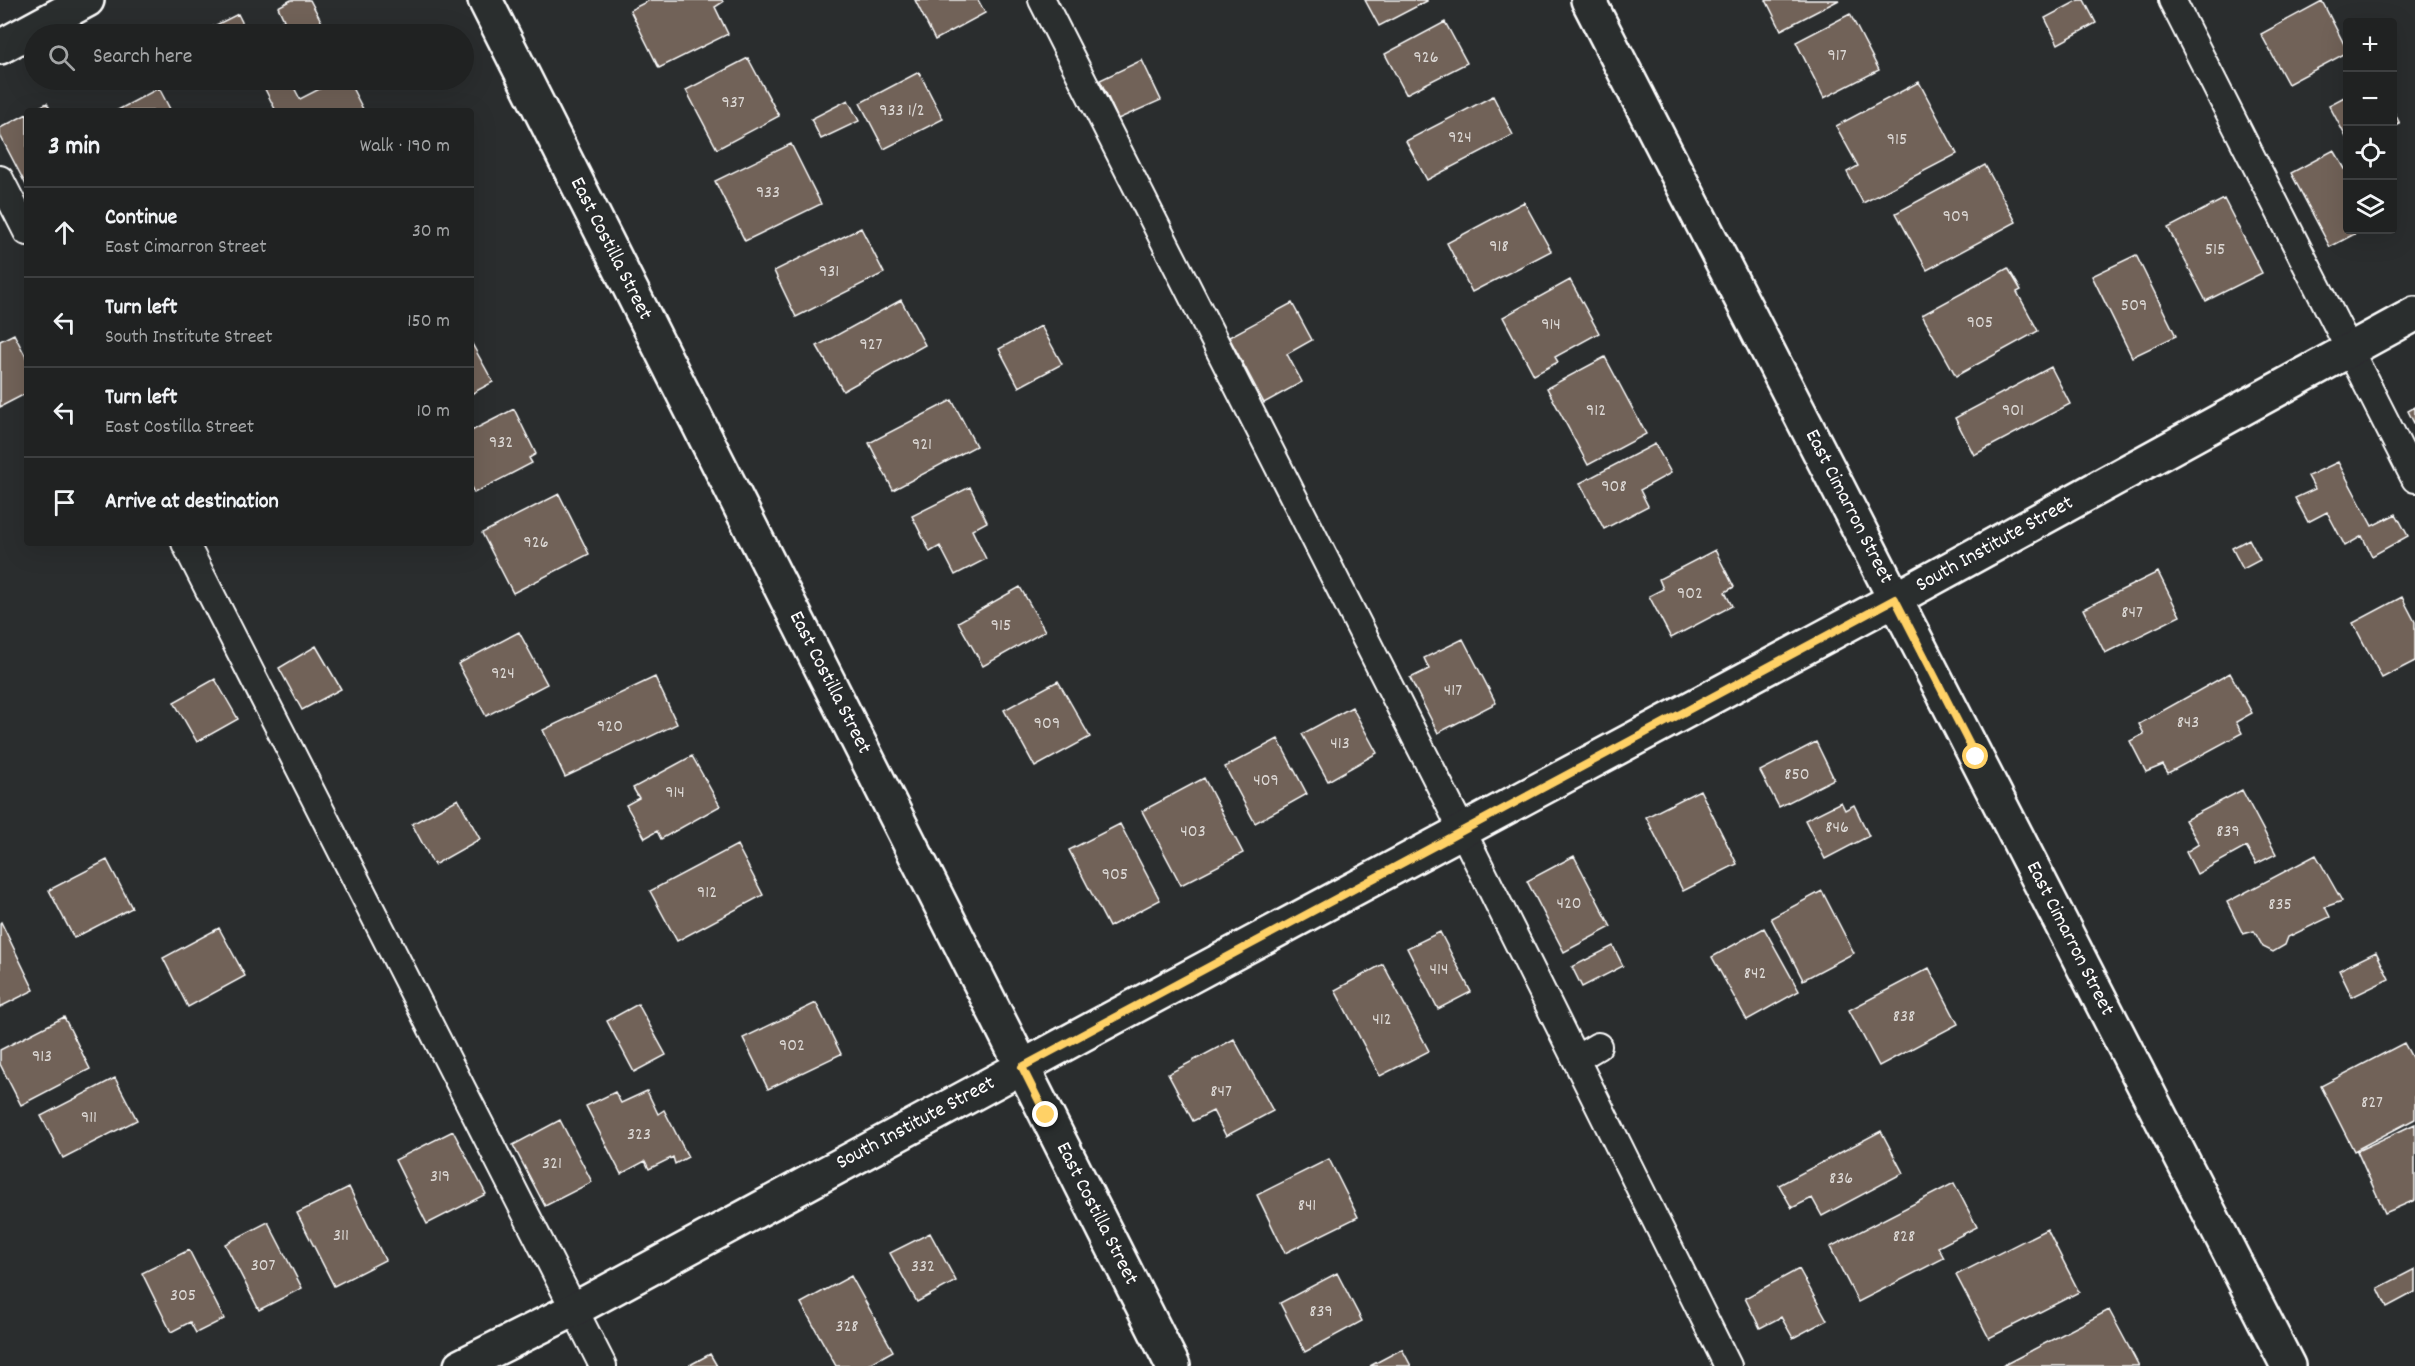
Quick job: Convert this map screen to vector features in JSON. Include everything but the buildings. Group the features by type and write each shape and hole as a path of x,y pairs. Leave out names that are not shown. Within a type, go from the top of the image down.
{"street":[{"path":"43,24 87,0"},
{"name":"East Costilla Street","path":"485,0 1173,1366"},
{"name":"East Cimarron Street","path":"1588,0 2288,1366"},
{"path":"0,47 24,34"},
{"name":"South Institute Street","path":"462,1366 575,1310 1022,1067 1895,599 2415,314"}],"lane":[{"path":"1042,0 1463,831 1728,1366"},
{"path":"2172,0 2415,479"},
{"path":"0,179 24,226"},
{"path":"187,546 603,1366"},
{"path":"1576,1059 1598,1046"}],"route":[{"path":"1046,1115 1022,1067 1895,599 1976,757"}]}
